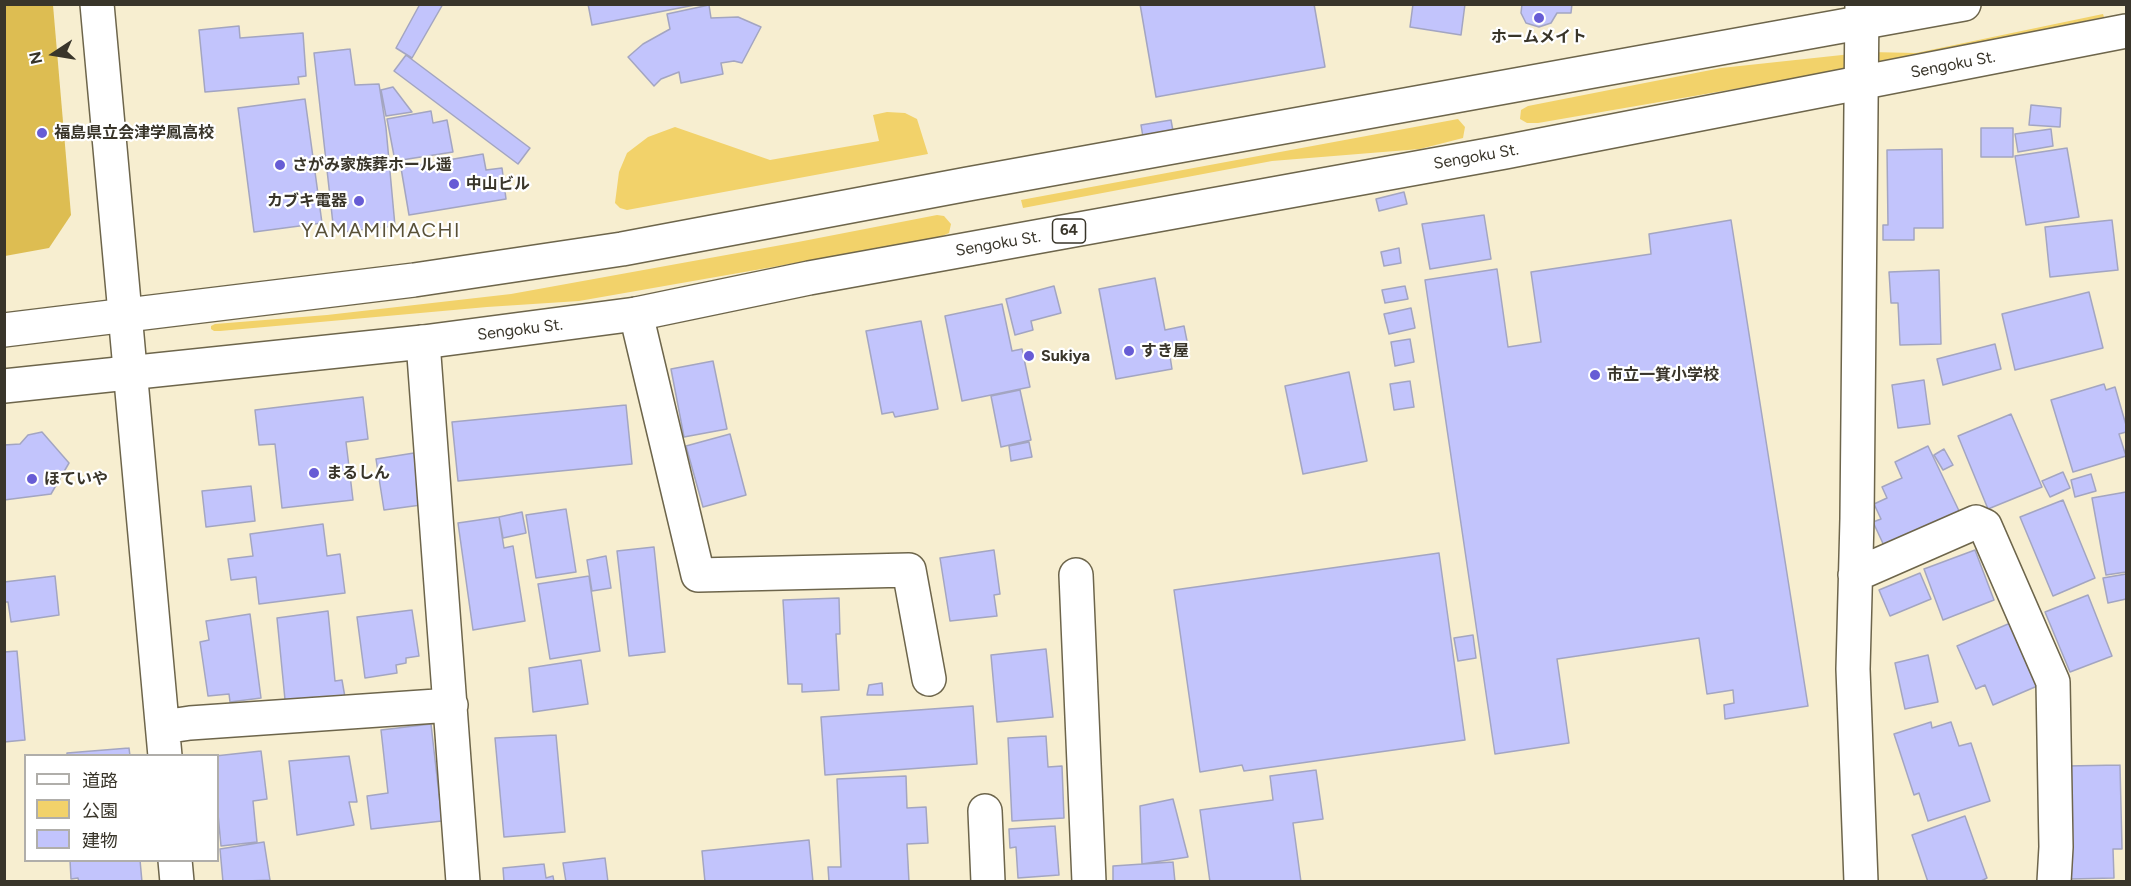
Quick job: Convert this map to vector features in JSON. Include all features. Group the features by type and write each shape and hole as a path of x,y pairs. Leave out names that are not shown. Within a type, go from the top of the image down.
{"main road":[{"path":"97,4 164,741 190,723 451,705"},
{"path":"4,330 414,280 622,249 1862,14 1964,4"},
{"path":"1862,14 1854,731 1862,882"},
{"name":"Sengoku St.","path":"4,386 423,342 636,314 809,279 1504,152 2127,31"},
{"path":"636,314 698,575 909,570 929,679"},
{"path":"423,342 463,882"},
{"path":"1855,575 1976,522 1985,526 2054,682 2054,882"},
{"path":"1076,575 1089,882"},
{"path":"985,810 988,882"},
{"path":"175,862 177,882"}],"green space":[{"path":"2103,14 2104,17 1873,65 1538,123 1527,123 1520,119 1521,110 1528,106 1721,68 1870,52 1916,53"},
{"path":"887,112 905,113 917,119 928,154 627,210 615,203 619,172 627,153 648,137 675,127 770,160 879,141 873,115"},
{"path":"1458,119 1465,127 1463,138 1420,149 1272,161 1023,208 1021,200"},
{"path":"937,215 944,216 951,224 949,233 938,238 579,301 220,331 211,329 211,326 215,324 327,315 511,294"}],"shaded area":[{"name":"福島県立会津学鳳高校","path":"5,4 53,5 71,215 49,248 5,256"}],"building":[{"path":"420,4 443,4 412,58 396,48"},
{"path":"588,4 700,4 592,25"},
{"path":"1140,4 1314,4 1325,67 1156,97"},
{"path":"1413,4 1465,4 1461,35 1410,27"},
{"name":"ホームメイト","path":"1522,4 1572,4 1571,13 1557,13 1551,23 1539,27 1526,23 1521,13"},
{"path":"709,5 711,18 738,17 761,27 742,63 734,61 721,63 723,74 681,83 679,72 661,79 654,86 628,57 643,44 670,29 667,14"},
{"path":"239,26 240,38 303,33 306,76 298,77 299,84 205,92 199,30"},
{"path":"350,49 355,85 379,84 386,128 395,226 334,233 314,53"},
{"path":"406,55 530,148 518,164 394,71"},
{"path":"393,87 412,112 386,116 381,90"},
{"name":"さがみ家族葬ホール遥","path":"305,99 322,223 254,232 238,108"},
{"path":"2031,105 2061,108 2060,127 2029,125"},
{"path":"431,111 433,123 447,120 453,152 395,161 387,119"},
{"path":"1171,120 1173,131 1143,137 1141,125"},
{"path":"1981,128 2013,128 2013,157 1981,157"},
{"path":"2051,129 2053,146 2018,152 2015,134"},
{"path":"2067,148 2079,217 2026,225 2015,156"},
{"path":"1942,149 1943,228 1914,228 1914,240 1883,240 1883,225 1888,225 1887,150"},
{"name":"中山ビル","path":"483,154 486,170 502,168 506,199 409,215 401,168"},
{"path":"1404,192 1407,204 1379,211 1376,199"},
{"path":"1484,215 1491,259 1430,269 1422,224"},
{"path":"1731,220 1808,706 1725,719 1724,705 1734,703 1733,690 1707,694 1699,638 1557,659 1569,743 1495,754 1425,280 1497,269 1508,347 1541,342 1531,272 1651,254 1649,234"},
{"path":"2112,220 2118,270 2050,277 2045,227"},
{"path":"1399,248 1401,263 1384,266 1381,252"},
{"path":"1939,270 1941,344 1900,345 1898,303 1891,303 1889,272"},
{"path":"1155,278 1165,330 1184,326 1188,346 1169,350 1172,369 1116,379 1099,289"},
{"path":"1054,286 1061,313 1031,321 1033,330 1015,335 1006,299"},
{"path":"1405,286 1408,299 1385,303 1382,290"},
{"path":"2089,292 2103,348 2015,370 2002,314"},
{"path":"1002,304 1012,351 1022,349 1030,387 962,401 945,316"},
{"path":"1411,308 1415,328 1389,334 1384,314"},
{"path":"921,321 938,409 895,417 893,412 882,414 866,331"},
{"path":"1410,339 1414,362 1395,366 1391,342"},
{"path":"1995,344 2001,369 1943,385 1937,359"},
{"path":"713,361 727,429 684,437 671,369"},
{"path":"1349,372 1367,461 1303,474 1285,386"},
{"path":"1924,380 1930,424 1898,428 1892,385"},
{"path":"1410,381 1414,407 1394,410 1390,384"},
{"path":"2104,384 2106,390 2115,387 2126,425 2126,432 2119,434 2126,456 2073,472 2051,400"},
{"path":"1020,390 1031,440 1001,447 991,396"},
{"name":"まるしん","path":"363,397 368,439 346,442 353,500 282,508 275,444 259,445 255,410"},
{"path":"626,405 632,464 458,481 452,422"},
{"path":"2011,414 2042,487 1988,509 1958,436"},
{"name":"ほていや","path":"42,432 69,463 51,494 4,500 4,445 20,444 28,435"},
{"path":"730,434 746,495 703,507 686,446"},
{"path":"1029,442 1032,457 1011,461 1009,446"},
{"path":"1928,446 1961,515 1886,550 1873,522 1881,519 1874,504 1887,498 1882,487 1902,478 1895,462"},
{"path":"1944,449 1953,465 1943,470 1934,455"},
{"path":"414,453 421,505 384,510 376,459"},
{"path":"2063,472 2070,488 2050,497 2042,481"},
{"path":"2091,474 2096,491 2075,497 2071,480"},
{"path":"251,486 255,521 206,527 202,491"},
{"path":"2126,492 2126,572 2106,575 2092,498"},
{"path":"2063,500 2095,578 2053,596 2020,517"},
{"path":"566,509 576,572 536,578 526,515"},
{"path":"522,512 526,533 503,538 499,517"},
{"path":"499,517 504,548 513,546 525,621 473,630 458,523"},
{"path":"323,524 327,556 340,554 345,593 259,604 256,577 231,580 228,559 253,556 250,534"},
{"path":"654,547 665,652 629,656 617,551"},
{"path":"994,550 1000,594 994,595 997,616 950,621 940,558"},
{"path":"1975,550 1994,600 1943,620 1924,569"},
{"path":"1439,553 1465,740 1244,771 1242,765 1200,772 1174,590"},
{"path":"606,556 611,588 592,591 587,560"},
{"path":"1920,573 1931,599 1890,616 1879,590"},
{"path":"2126,574 2126,599 2108,603 2103,578"},
{"path":"55,576 59,615 11,622 8,602 4,602 4,582"},
{"path":"589,576 600,651 550,659 538,584"},
{"path":"2088,595 2112,656 2070,672 2045,612"},
{"path":"839,598 840,634 836,634 839,690 802,692 802,684 788,684 783,600"},
{"path":"412,610 419,656 406,658 406,663 396,665 397,673 365,678 357,617"},
{"path":"328,611 335,681 342,680 346,703 286,710 277,618"},
{"path":"250,614 261,698 230,702 229,694 208,696 200,642 209,640 206,621"},
{"path":"2015,621 2042,684 1993,705 1985,685 1976,689 1957,646"},
{"path":"1473,635 1476,658 1458,661 1454,638"},
{"path":"1046,649 1053,717 997,722 991,655"},
{"path":"17,651 25,740 4,742 4,652"},
{"path":"1928,655 1938,702 1905,709 1895,663"},
{"path":"581,660 588,704 533,712 529,668"},
{"path":"882,683 883,695 867,695 869,685"},
{"path":"973,706 977,764 825,775 821,717"},
{"path":"1931,722 1932,728 1951,722 1959,746 1971,743 1990,801 1928,821 1919,793 1914,795 1894,734"},
{"path":"431,724 442,821 371,829 367,796 388,793 381,730"},
{"path":"556,735 565,832 504,837 495,738"},
{"path":"1046,736 1048,767 1062,766 1064,818 1012,821 1008,738"},
{"path":"129,748 130,754 67,754"},
{"path":"261,751 267,799 253,801 257,842 221,846 219,756"},
{"path":"349,756 357,802 349,802 354,825 297,835 289,761"},
{"path":"2120,765 2122,849 2113,849 2114,878 2070,879 2067,766"},
{"path":"1316,770 1323,819 1293,823 1301,882 1210,882 1200,810 1273,800 1270,776"},
{"path":"906,776 907,808 926,807 928,843 907,844 909,882 829,882 828,867 841,867 837,779"},
{"path":"1173,799 1188,857 1142,864 1140,806"},
{"path":"1965,816 1987,878 1979,882 1928,882 1912,835"},
{"path":"1055,826 1059,875 1018,878 1016,847 1010,848 1009,829"},
{"path":"809,840 813,882 705,882 702,851"},
{"path":"264,842 270,880 223,882 220,849"},
{"path":"605,858 608,882 566,882 563,863"},
{"path":"70,862 140,862 142,882 79,882 78,878 71,879"},
{"path":"1173,862 1175,882 1113,882 1113,866"},
{"path":"544,864 546,878 553,876 554,882 504,882 503,868"}],"place":[{"name":"ホームメイト","path":"1539,18"},
{"name":"福島県立会津学鳳高校","path":"42,133"},
{"name":"さがみ家族葬ホール遥","path":"280,165"},
{"name":"中山ビル","path":"454,184"},
{"name":"カブキ電器","path":"359,201"},
{"name":"すき屋","path":"1129,351"},
{"name":"Sukiya","path":"1029,356"},
{"name":"市立一箕小学校","path":"1595,375"},
{"name":"まるしん","path":"314,473"},
{"name":"ほていや","path":"32,479"}],"district":[{"name":"YAMAMIMACHI","path":"381,231"}]}
